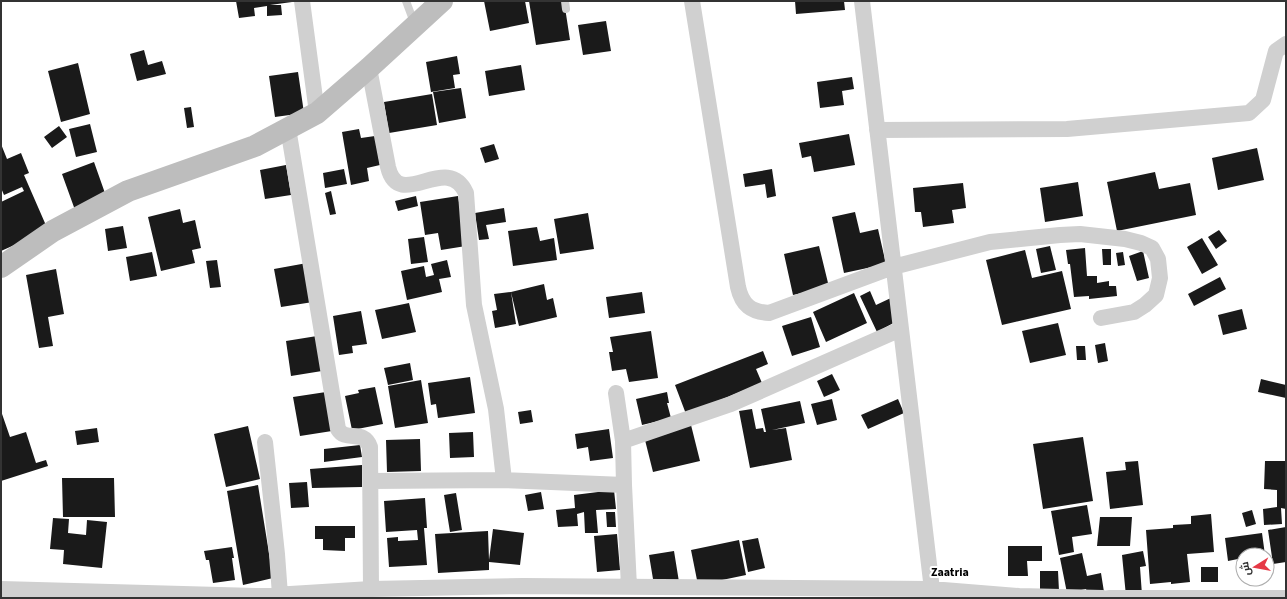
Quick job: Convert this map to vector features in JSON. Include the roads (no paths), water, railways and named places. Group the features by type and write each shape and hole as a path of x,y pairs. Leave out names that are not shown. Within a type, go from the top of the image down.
{"main road":[{"path":"1,267 53,231 128,191 255,146 317,113 442,1"}],"street":[{"path":"302,1 317,113"},
{"path":"692,1 738,287 740,296 751,309 769,313 893,267 990,242 1080,234 1125,239 1141,243 1152,248 1158,259 1160,278 1156,295 1134,312 1102,318"},
{"path":"862,1 932,594"},
{"path":"877,130 1067,129 1249,113 1263,100 1276,51 1286,44"},
{"path":"369,68 388,167 393,180 399,184 406,185 446,177 453,178 459,181 466,193 474,305 496,410 504,480"},
{"path":"288,128 338,428 342,434 364,438 370,447 371,589"},
{"path":"623,441 731,404 901,329"},
{"path":"616,393 623,441 629,587"},
{"path":"265,442 277,554 285,596"},
{"path":"371,481 504,480 624,485"},
{"path":"1,589 285,596 371,589 522,592 629,587 698,590 1103,598"},
{"path":"1109,598 1286,598"}],"lane":[{"path":"406,1 415,26"}],"district":[{"name":"Zaatria","path":"950,572"}]}
